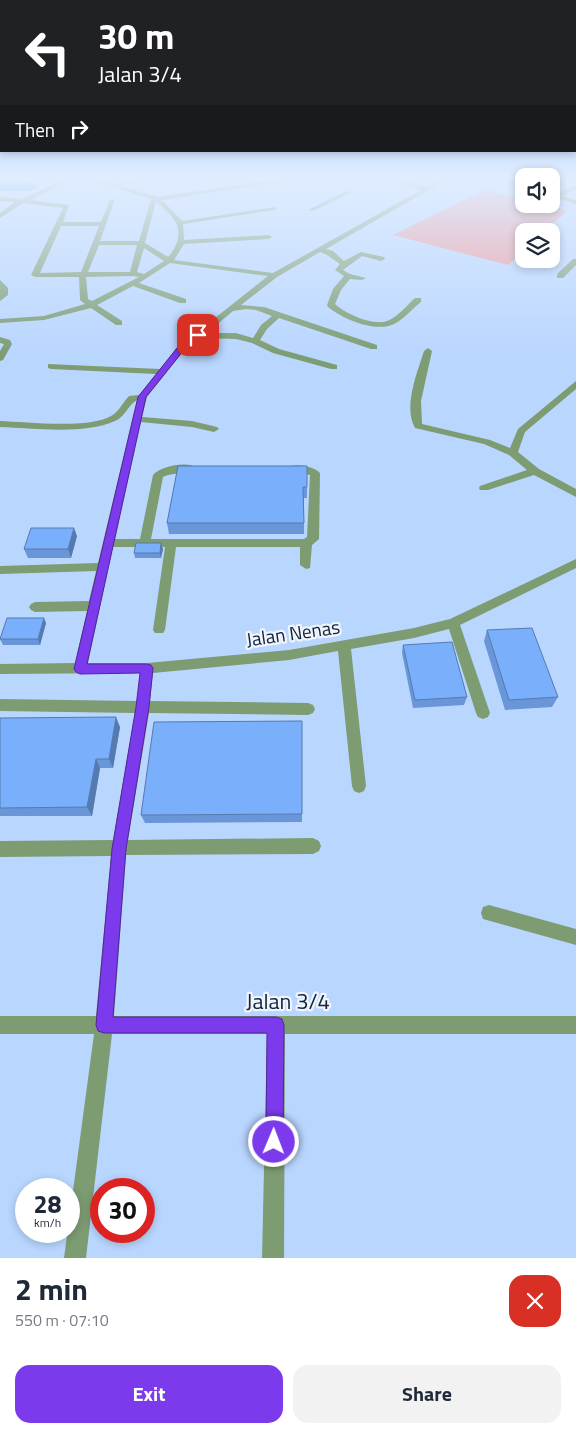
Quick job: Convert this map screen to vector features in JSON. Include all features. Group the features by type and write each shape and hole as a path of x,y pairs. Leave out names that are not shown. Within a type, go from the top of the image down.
{"street":[{"path":"53,238 35,275 133,274 146,276"},
{"path":"98,238 83,275 84,300 119,323"},
{"path":"133,274 143,238"},
{"path":"0,320 44,318 66,314 90,305 134,284 169,261 178,252 181,238"},
{"path":"181,242 257,238"},
{"path":"80,669 142,397 180,350 198,335 274,275 340,238"},
{"path":"96,243 141,243 169,261 274,275"},
{"path":"319,250 330,253 344,264"},
{"path":"362,278 348,276 339,270 344,264 361,254 381,259"},
{"path":"560,276 576,261"},
{"path":"348,276 337,289 331,305 337,311 353,317 380,325 387,324 418,300"},
{"path":"0,282 4,288 4,295 0,299"},
{"path":"134,284 183,301"},
{"path":"230,310 242,307 257,307 374,347"},
{"path":"255,342 264,327 278,315"},
{"path":"198,335 229,335 255,342 276,351 334,367"},
{"path":"0,340 8,344 0,358"},
{"path":"428,352 421,374 415,421 418,426 487,442 513,452 535,471 576,493"},
{"path":"51,366 104,364 162,372"},
{"path":"513,452 521,432 576,384"},
{"path":"0,424 86,424 105,422 114,419 132,398 142,397"},
{"path":"137,419 192,424 214,429"},
{"path":"145,543 158,476 164,471 174,469 204,468"},
{"path":"108,543 306,543 313,538 315,473 309,470 280,469"},
{"path":"484,488 535,471"},
{"path":"159,630 171,543"},
{"path":"306,543 306,565"},
{"name":"Jalan Nenas","path":"0,669 147,668 289,655 414,633 453,622 576,563"},
{"path":"0,570 102,568"},
{"path":"35,607 94,606"},
{"path":"453,622 483,713"},
{"path":"344,645 359,786"},
{"path":"75,1258 104,1025 119,849 143,707 147,668"},
{"path":"0,706 308,709"},
{"path":"0,849 312,846"},
{"path":"489,912 576,937"},
{"name":"Jalan 3/4","path":"0,1025 576,1025"},
{"path":"273,1258 276,1025"}],"shaded area":[{"path":"403,238 515,238 515,258 508,265"}],"building":[{"path":"178,466 307,466 307,487 303,487 304,523 167,523"},
{"path":"31,528 74,528 68,549 24,549"},
{"path":"136,543 161,543 160,553 134,553"},
{"path":"7,618 44,618 38,639 0,639"},
{"path":"532,628 558,697 509,700 487,630"},
{"path":"452,642 467,697 415,700 403,645"},
{"path":"116,717 109,759 96,759 87,807 0,808 0,718"},
{"path":"302,721 302,814 141,815 154,722"}],"route":[{"path":"198,335 180,350 142,397 80,669 147,668 143,707 119,849 104,1025 276,1025 274,1142"}]}
